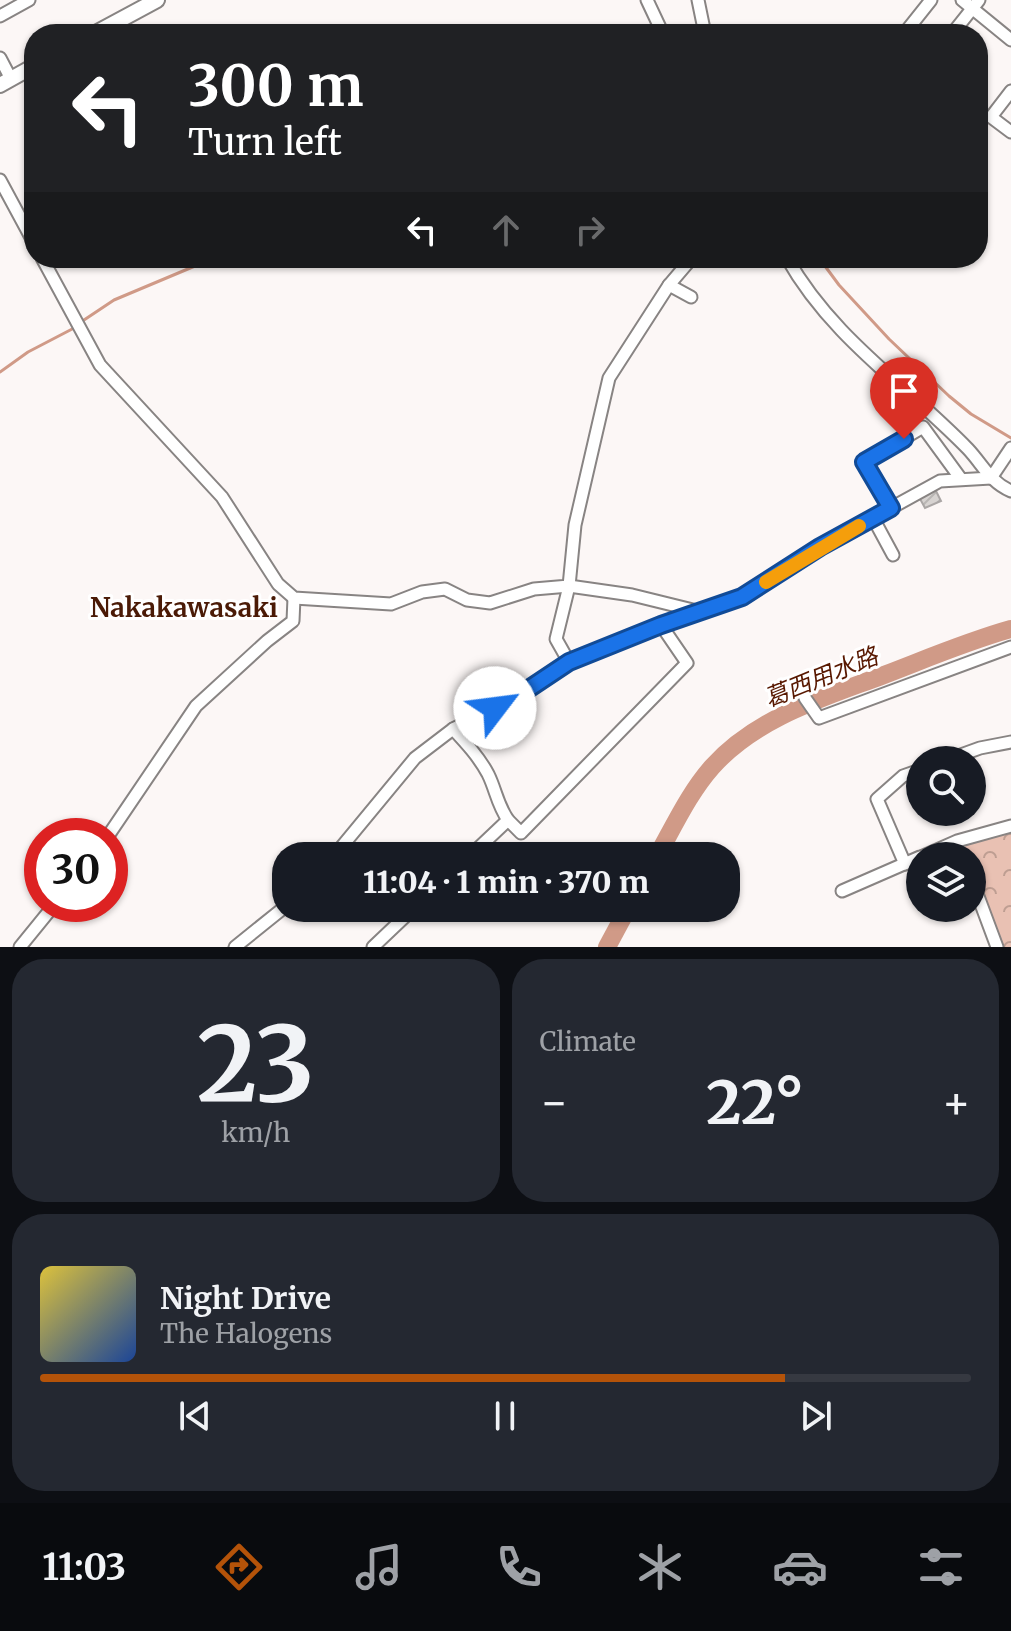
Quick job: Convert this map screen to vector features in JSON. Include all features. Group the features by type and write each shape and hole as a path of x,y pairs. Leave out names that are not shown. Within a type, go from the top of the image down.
{"street":[{"path":"0,16 29,0"},
{"path":"113,24 157,0"},
{"path":"647,0 658,24"},
{"path":"698,0 703,24"},
{"path":"912,24 931,0"},
{"path":"962,0 976,4 1011,40"},
{"path":"960,24 976,4"},
{"path":"0,58 5,82 24,72"},
{"path":"1011,91 991,117 1011,132"},
{"path":"0,180 24,224"},
{"path":"47,268 100,365 222,497 278,584 294,598 391,604 422,592 445,589 467,600 490,603 534,589 569,586 632,595 700,612"},
{"path":"569,662 556,639 557,627 569,586 575,525 609,378 669,285 683,268"},
{"path":"793,268 804,288 845,335 969,450 997,485 1011,491"},
{"path":"669,285 691,297"},
{"path":"891,508 864,462 923,427 961,479"},
{"path":"991,478 1011,448"},
{"path":"346,842 415,758 453,729 515,698 569,662 742,597 820,547 940,481 991,478"},
{"path":"873,518 893,555"},
{"path":"120,818 196,706 293,621 294,598"},
{"path":"453,729 481,760 498,805 521,833 687,663 661,625"},
{"path":"805,698 819,718 1011,647"},
{"path":"986,747 1011,742"},
{"path":"842,891 905,864 877,799 906,775"},
{"path":"485,842 508,820"},
{"path":"957,841 1011,826"},
{"path":"235,947 272,917"},
{"path":"986,918 997,947"},
{"path":"20,947 40,922"},
{"path":"373,947 399,922"}],"green space":[{"path":"1011,831 1011,947 1002,947 986,905 986,842 973,842"}],"building":[{"path":"935,489 941,501 925,508 919,497"}],"waterway":[{"path":"81,322 114,300 190,268"},
{"path":"826,268 889,339 949,396 971,414 1011,438"},
{"path":"0,372 28,352 76,327"},
{"name":"葛西用水路","path":"665,842 712,767 749,735 770,722 815,701 1011,629"},
{"name":"葛西用水路","path":"607,947 620,922"}],"slow traffic":[{"path":"766,582 859,526"}],"district":[{"name":"Nakakawasaki","path":"184,607"}],"route":[{"path":"495,708 569,662 742,597 820,547 891,508 864,462 904,439"}]}
